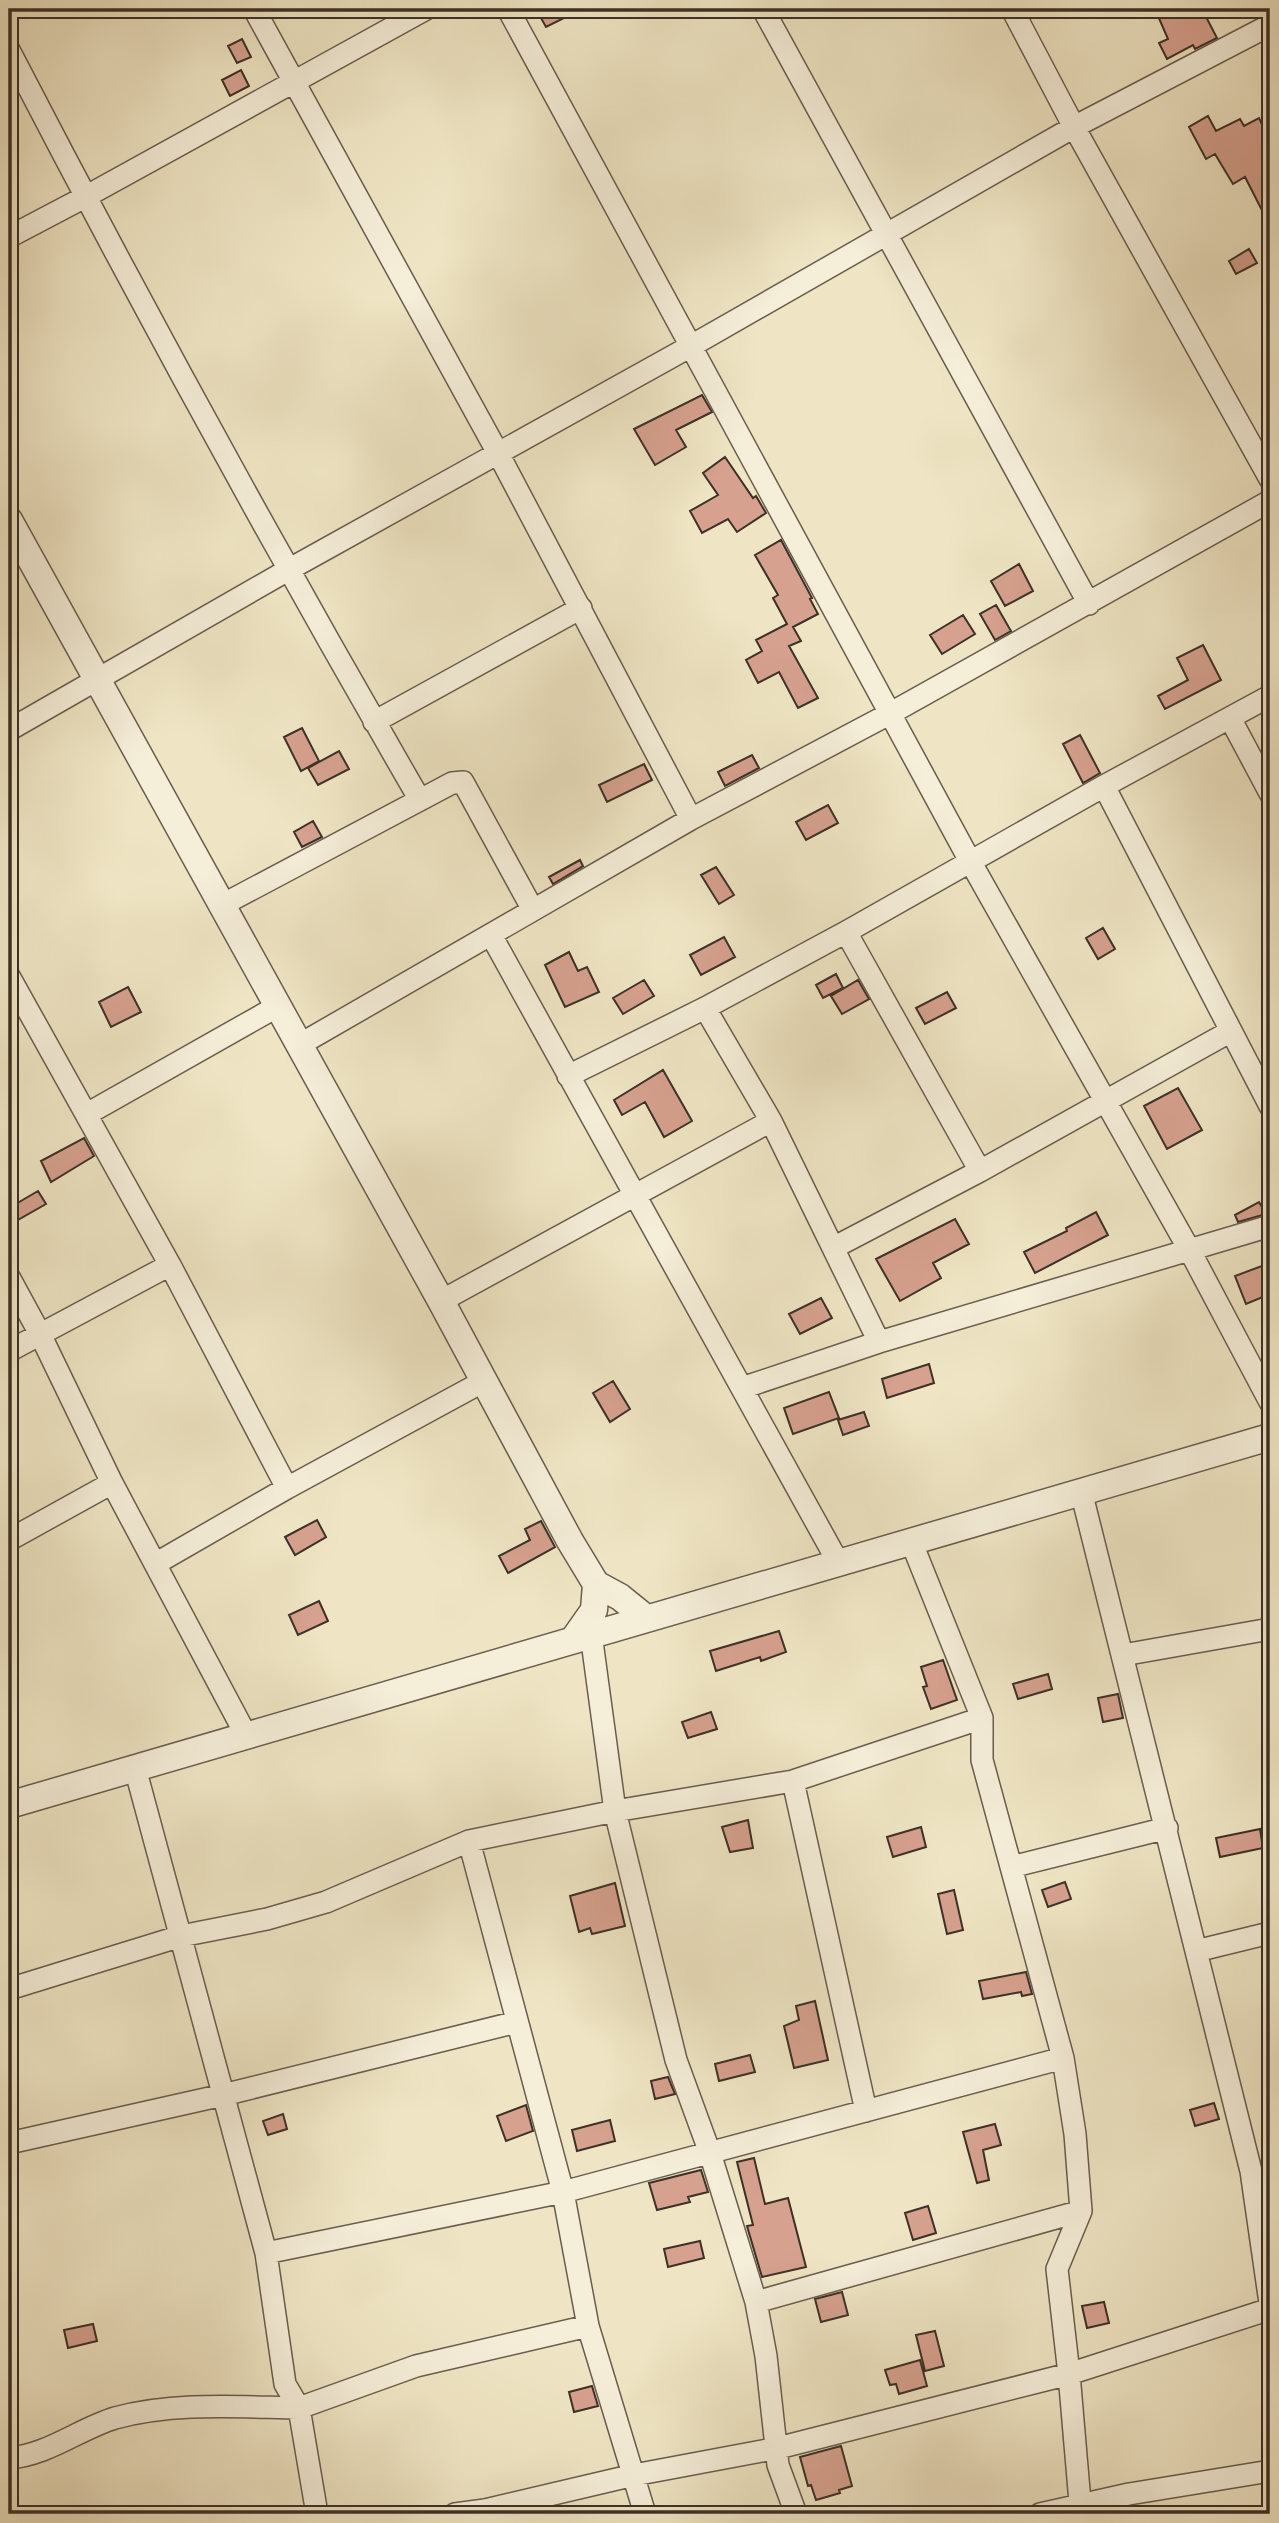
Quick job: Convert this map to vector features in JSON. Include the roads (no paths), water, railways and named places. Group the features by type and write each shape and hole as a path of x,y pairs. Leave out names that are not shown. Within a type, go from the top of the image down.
{"street":[{"path":"254,9 582,608 691,819"},
{"path":"9,237 426,9"},
{"path":"508,9 970,862 1190,1251 1270,1402"},
{"path":"763,9 1089,604"},
{"path":"1012,9 1074,127 1270,479"},
{"path":"9,730 288,570 499,455 1074,127 1270,24"},
{"path":"9,50 85,197 288,570 420,800"},
{"path":"299,1045 691,819 891,713 1270,501"},
{"path":"9,520 441,1301 570,1541 596,1584 620,1597 646,1618"},
{"path":"374,722 582,608"},
{"path":"568,1076 705,1008 846,932 1270,696"},
{"path":"1230,718 1270,793"},
{"path":"222,905 452,783 463,782 533,910"},
{"path":"1104,786 1270,1105"},
{"path":"846,932 980,1171"},
{"path":"491,935 838,1562"},
{"path":"9,976 170,1265 287,1488"},
{"path":"87,1114 278,1006"},
{"path":"705,1008 771,1121 879,1342"},
{"path":"833,1248 980,1171 1231,1031"},
{"path":"441,1301 771,1121"},
{"path":"742,1388 879,1342 1270,1226"},
{"path":"9,1351 170,1265"},
{"path":"9,1277 113,1483 246,1735"},
{"path":"155,1564 287,1488 484,1381"},
{"path":"9,1805 1270,1437"},
{"path":"9,1539 113,1483"},
{"path":"1081,1491 1196,1951 1261,2169 1270,2303"},
{"path":"911,1541 982,1718 982,1760 1063,2059 1075,2134 1081,2211 1057,2269 1069,2374 1079,2509"},
{"path":"596,1584 594,1610 582,1637 615,1811 676,2060 710,2152 756,2302 778,2448 778,2465 796,2514"},
{"path":"1123,1655 1270,1629"},
{"path":"9,1989 181,1936 267,1919 326,1902 469,1841 615,1811 793,1781 982,1718"},
{"path":"135,1768 266,2253 285,2384 299,2408 317,2514"},
{"path":"793,1781 866,2111"},
{"path":"1011,1867 1167,1828"},
{"path":"469,1841 563,2192 588,2326 645,2514"},
{"path":"1196,1951 1270,1933"},
{"path":"9,2143 223,2095 517,2022"},
{"path":"266,2253 563,2192 1063,2059"},
{"path":"756,2302 1081,2211"},
{"path":"455,2514 485,2510 634,2475 778,2448 1069,2374 1270,2309"},
{"path":"9,2458 43,2451 111,2420 146,2410 172,2407 299,2408 416,2366 588,2326"},
{"path":"1040,2514 1132,2504 1270,2471"}]}
